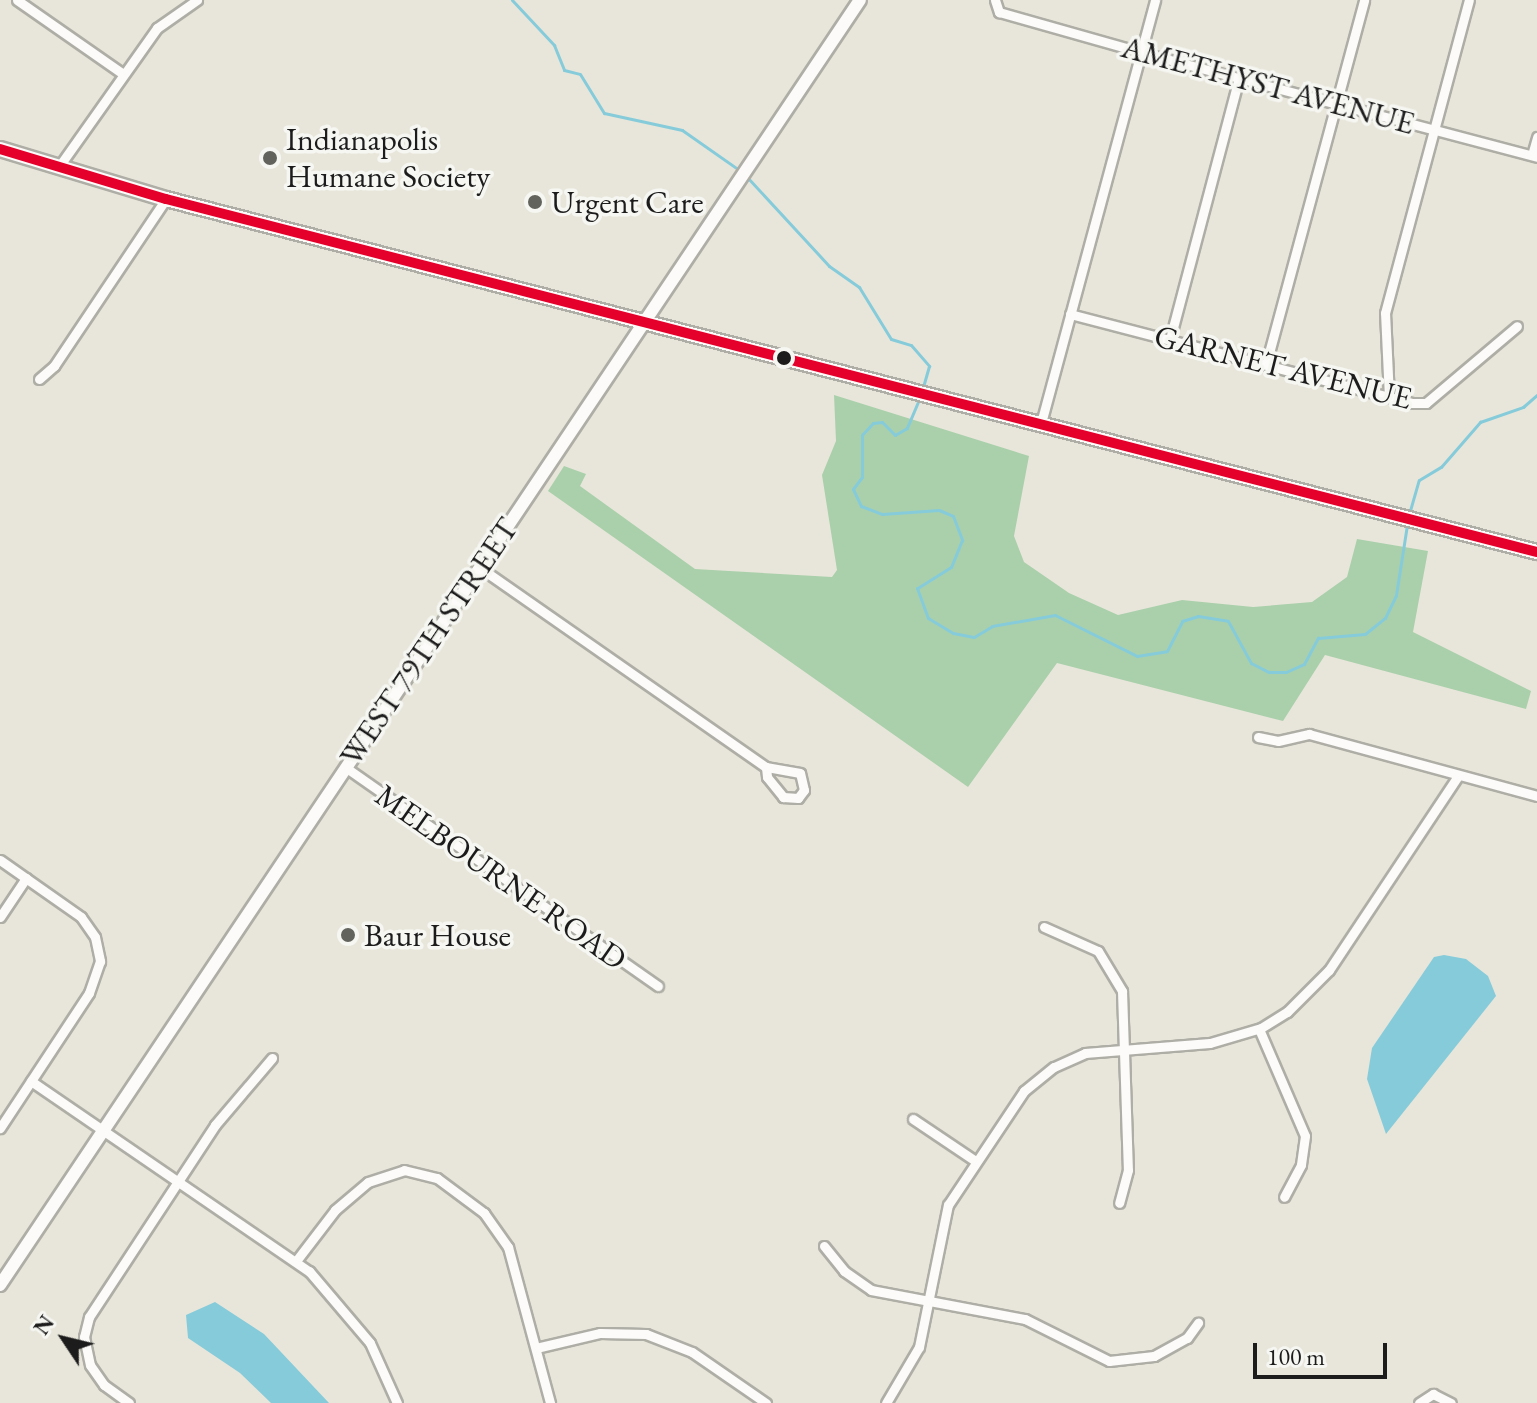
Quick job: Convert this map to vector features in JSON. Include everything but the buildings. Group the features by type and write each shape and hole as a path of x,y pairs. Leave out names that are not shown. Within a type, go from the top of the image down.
{"main road":[{"name":"WEST 79TH STREET","path":"0,1285 860,0"},
{"path":"0,149 166,199 645,319 1537,552"}],"street":[{"path":"17,0 123,74"},
{"path":"60,165 157,28 197,0"},
{"name":"AMETHYST AVENUE","path":"995,0 999,12 1238,81 1534,156"},
{"path":"1041,423 1155,0"},
{"path":"1266,364 1364,0"},
{"path":"1389,397 1385,313 1469,0"},
{"path":"1170,339 1238,81"},
{"path":"1534,156 1537,137"},
{"path":"39,379 54,366 166,199"},
{"name":"GARNET AVENUE","path":"1070,314 1389,397 1426,403 1517,326"},
{"path":"479,567 766,767 800,773 804,790 792,800 783,797 767,777 766,767"},
{"path":"1258,737 1278,741 1309,734 1537,796"},
{"name":"MELBOURNE ROAD","path":"345,767 658,986"},
{"path":"886,1403 915,1356 945,1212 974,1160 1035,1080 1070,1058 1123,1047 1199,1044 1259,1029 1290,1009 1329,970 1458,776"},
{"path":"0,860 81,917 99,947 98,971 89,993 0,1128"},
{"path":"0,917 26,878"},
{"path":"1044,927 1082,941 1109,963 1122,991 1128,1170 1119,1203"},
{"path":"1259,1029 1305,1136 1301,1165 1284,1197"},
{"path":"129,1403 99,1379 86,1354 85,1329 94,1305 225,1111 272,1058"},
{"path":"31,1081 104,1127 296,1261 354,1319 397,1403"},
{"path":"913,1119 974,1160"},
{"path":"296,1261 335,1210 360,1187 396,1171 429,1175 478,1207 502,1236 550,1403"},
{"path":"824,1246 863,1286 928,1302 1025,1319 1091,1356 1121,1362 1179,1344 1198,1323"},
{"path":"536,1348 600,1333 646,1334 692,1352 766,1403"},
{"path":"1419,1403 1433,1394 1451,1403"}],"green space":[{"path":"834,395 1029,456 1014,536 1024,562 1069,593 1118,615 1182,600 1253,607 1312,602 1347,577 1357,539 1428,551 1413,632 1531,691 1526,709 1325,655 1283,721 1057,663 968,787 548,491 564,466 586,474 580,486 695,569 832,577 837,570 822,475 836,441"}],"water":[{"path":"1444,955 1466,959 1488,976 1496,996 1386,1134 1367,1079 1372,1048 1434,957"},
{"path":"215,1302 264,1334 329,1403 271,1403 240,1373 188,1338 186,1315"}],"waterway":[{"path":"512,0 554,45 564,70 580,74 604,113 682,130 742,172"},
{"path":"747,177 829,266 859,287 891,339 911,345 929,366 922,390"},
{"path":"1409,514 1419,480 1441,467 1480,422 1523,407 1537,395"},
{"path":"920,397 907,428 895,435 882,422 873,423 862,435 862,477 853,489 861,506 882,514 939,510 953,516 962,540 951,567 917,588 928,618 953,633 974,637 992,626 1055,615 1137,656 1167,651 1182,621 1198,616 1228,621 1251,663 1269,672 1286,672 1304,664 1318,638 1365,634 1385,618 1396,595 1407,525"}],"transit line":[{"path":"0,149 166,199 1537,552"}],"place":[{"name":"Indianapolis Humane Society","path":"270,158"},
{"name":"Urgent Care","path":"535,202"},
{"name":"Baur House","path":"348,935"}]}
